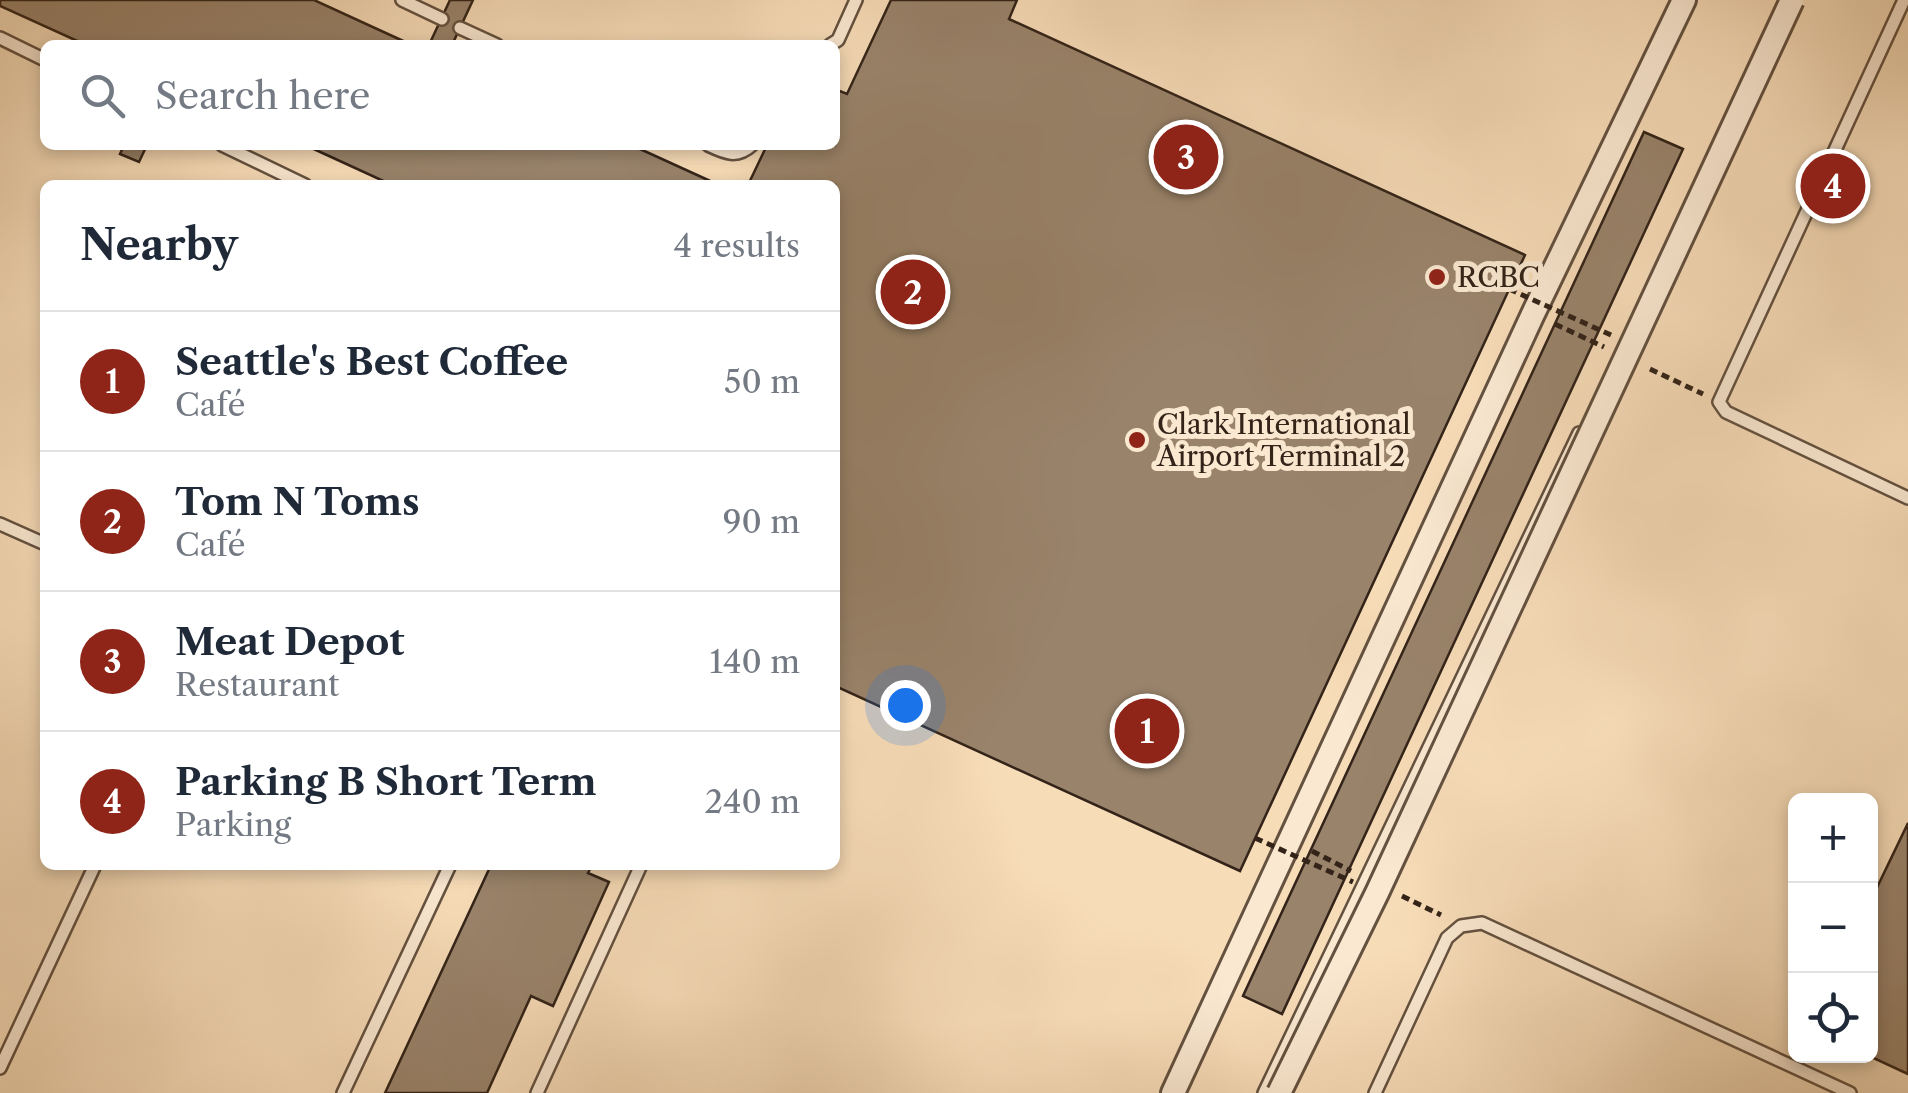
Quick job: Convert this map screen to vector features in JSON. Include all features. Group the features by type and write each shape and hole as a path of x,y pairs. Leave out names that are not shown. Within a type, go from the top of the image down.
{"street":[{"path":"1173,1093 1533,314 1684,0"},
{"path":"1279,1093 1377,893 1788,0"}],"lane":[{"path":"402,0 442,19"},
{"path":"838,40 856,0"},
{"path":"1264,1093 1788,0"},
{"path":"1904,0 1719,402 1726,412 1908,498"},
{"path":"460,28 486,40"},
{"path":"0,38 40,58"},
{"path":"232,150 294,180"},
{"path":"719,150 740,154 745,150"},
{"path":"0,524 40,542"},
{"path":"0,1068 93,870"},
{"path":"342,1093 448,870"},
{"path":"537,1093 640,870"},
{"path":"1375,1093 1447,938 1462,926 1482,923 1850,1093"}],"path":[{"path":"1510,288 1632,345"},
{"path":"1256,838 1377,893"}],"building":[{"path":"0,0 314,0 401,40 75,40 0,6"},
{"path":"450,0 473,0 454,40 431,40"},
{"name":"Clark International Airport Terminal 2","path":"891,0 1017,0 1009,19 1525,255 1240,871 840,688 840,180 750,180 765,150 840,150 840,91 847,94"},
{"path":"1644,132 1683,149 1282,1014 1243,996"},
{"path":"122,150 145,150 139,162 120,154"},
{"path":"316,150 642,150 708,180 381,180"},
{"path":"1908,823 1908,1074 1878,1060 1878,885"},
{"path":"489,870 590,870 588,873 609,882 553,1006 531,996 487,1093 385,1093"}],"place":[{"name":"Meat Depot","path":"1186,157"},
{"name":"Parking B Short Term","path":"1833,186"},
{"name":"RCBC","path":"1437,277"},
{"name":"Tom N Toms","path":"913,292"},
{"name":"Clark International Airport Terminal 2","path":"1137,440"},
{"name":"Seattle's Best Coffee","path":"1147,731"}]}
